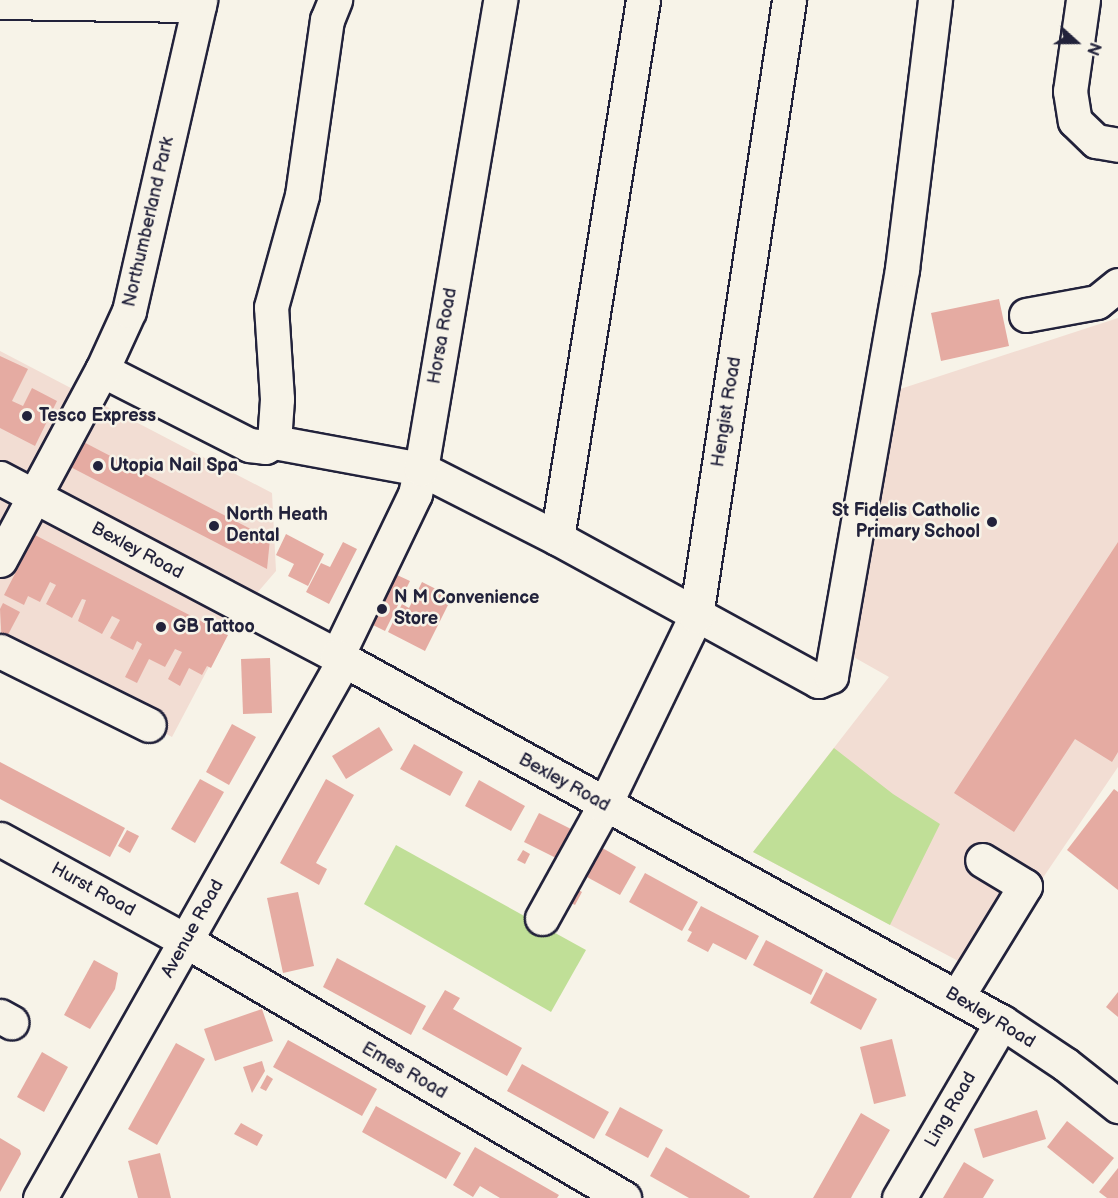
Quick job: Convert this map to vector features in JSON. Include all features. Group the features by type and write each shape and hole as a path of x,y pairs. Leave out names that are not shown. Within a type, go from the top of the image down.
{"street":[{"path":"274,442 277,399 271,307 302,195 327,20 335,0"},
{"name":"Horsa Road","path":"340,658 415,494 421,470 500,0"},
{"path":"556,538 643,0"},
{"name":"Hengist Road","path":"542,918 603,806 696,616 789,0"},
{"path":"102,370 249,445 265,447 274,442 421,470 556,538 818,681 831,676 902,269 935,0"},
{"path":"1083,0 1070,91 1075,121 1096,141 1118,145"},
{"path":"0,2 199,2"},
{"name":"Northumberland Park","path":"0,560 32,496 102,370 129,311 199,2"},
{"path":"1026,315 1097,302 1118,285"},
{"name":"Bexley Road","path":"0,478 340,658 603,806 1002,1022 1065,1064 1118,1106"},
{"path":"0,651 149,725"},
{"name":"Avenue Road","path":"40,1198 186,941 340,658"},
{"name":"Hurst Road","path":"0,838 186,941"},
{"path":"957,997 1025,885 982,861"},
{"name":"Emes Road","path":"186,941 624,1198"},
{"name":"Ling Road","path":"899,1198 1002,1022"}],"shaded area":[{"name":"St Fidelis Catholic Primary School","path":"1118,318 1118,767 979,972 753,852 889,677 843,651 888,393"},
{"path":"0,351 272,493 276,571 233,621 172,737 0,644"}],"green space":[{"path":"834,748 893,794 940,824 890,925 753,852"},
{"path":"396,845 586,950 551,1012 364,904"}],"building":[{"path":"999,299 1009,346 941,361 931,313"},
{"name":"Tesco Express","path":"0,356 28,369 12,401 23,406 32,388 57,401 35,446 0,428"},
{"path":"72,436 270,539 267,569 59,461"},
{"path":"286,534 324,554 308,586 288,576 294,564 276,555"},
{"path":"35,535 228,635 211,668 207,666 202,675 189,668 180,686 168,679 182,652 175,649 165,667 149,659 137,683 125,677 142,644 137,641 133,650 110,638 120,620 112,616 102,634 78,621 86,600 82,599 72,618 46,604 56,585 50,582 40,602 28,596 24,605 4,595"},
{"path":"343,542 357,549 329,604 306,592 321,563 330,567"},
{"path":"1118,542 1118,752 1112,762 1075,739 1014,832 954,793"},
{"name":"N M Convenience Store","path":"397,575 410,581 385,631 363,620 376,593 385,598"},
{"path":"422,582 452,597 425,651 388,632 402,604 409,608"},
{"path":"3,603 20,612 2,646 0,609"},
{"path":"270,658 272,713 243,714 241,659"},
{"path":"232,724 256,737 229,785 206,772"},
{"path":"379,727 393,750 346,779 332,756"},
{"path":"414,744 463,772 450,796 400,769"},
{"path":"0,762 125,828 110,857 0,799"},
{"path":"200,779 224,792 195,843 171,829"},
{"path":"326,779 354,795 316,863 327,869 319,885 280,863"},
{"path":"479,780 525,806 511,831 465,806"},
{"path":"1114,789 1118,792 1118,890 1067,850"},
{"path":"539,813 581,834 566,863 524,842"},
{"path":"127,830 139,836 130,853 118,846"},
{"path":"590,841 636,867 620,895 574,870"},
{"path":"523,850 530,854 525,864 517,860"},
{"path":"645,873 698,902 682,931 629,902"},
{"path":"575,888 582,892 575,905 567,901"},
{"path":"298,892 314,966 283,973 267,898"},
{"path":"701,906 759,936 746,960 713,943 708,952 687,941 692,932 688,930"},
{"path":"766,940 823,970 811,995 753,965"},
{"path":"337,958 426,1006 411,1035 323,987"},
{"path":"94,960 118,973 115,989 90,1029 64,1015"},
{"path":"826,972 877,999 861,1030 810,1003"},
{"path":"445,990 460,998 453,1009 522,1048 507,1076 422,1029"},
{"path":"1118,992 1118,1017 1106,1007"},
{"path":"262,1009 273,1041 215,1061 204,1029"},
{"path":"892,1039 906,1096 874,1104 860,1047"},
{"path":"288,1040 377,1089 362,1116 273,1067"},
{"path":"176,1043 205,1059 157,1145 128,1129"},
{"path":"42,1052 68,1067 44,1112 17,1097"},
{"path":"262,1061 265,1071 252,1093 243,1067"},
{"path":"522,1064 609,1112 594,1139 507,1091"},
{"path":"267,1075 273,1079 266,1091 260,1088"},
{"path":"376,1106 461,1153 446,1179 362,1132"},
{"path":"620,1107 663,1130 648,1158 605,1135"},
{"path":"1037,1110 1046,1139 983,1158 974,1129"},
{"path":"861,1113 890,1130 851,1198 813,1198"},
{"path":"1067,1121 1114,1158 1093,1184 1047,1147"},
{"path":"241,1123 263,1135 257,1146 234,1134"},
{"path":"0,1138 20,1150 21,1154 0,1192"},
{"path":"475,1147 559,1195 557,1198 500,1198 480,1186 473,1197 453,1185"},
{"path":"666,1147 750,1196 749,1198 689,1198 650,1176"},
{"path":"160,1153 171,1198 138,1198 128,1161"},
{"path":"964,1162 994,1180 983,1198 943,1198"},
{"path":"1118,1168 1118,1198 1107,1198 1099,1192"}],"place":[{"name":"Tesco Express","path":"27,416"},
{"name":"Utopia Nail Spa","path":"98,466"},
{"name":"St Fidelis Catholic Primary School","path":"992,522"},
{"name":"North Heath Dental","path":"214,526"},
{"name":"N M Convenience Store","path":"382,609"},
{"name":"GB Tattoo","path":"161,627"}]}
